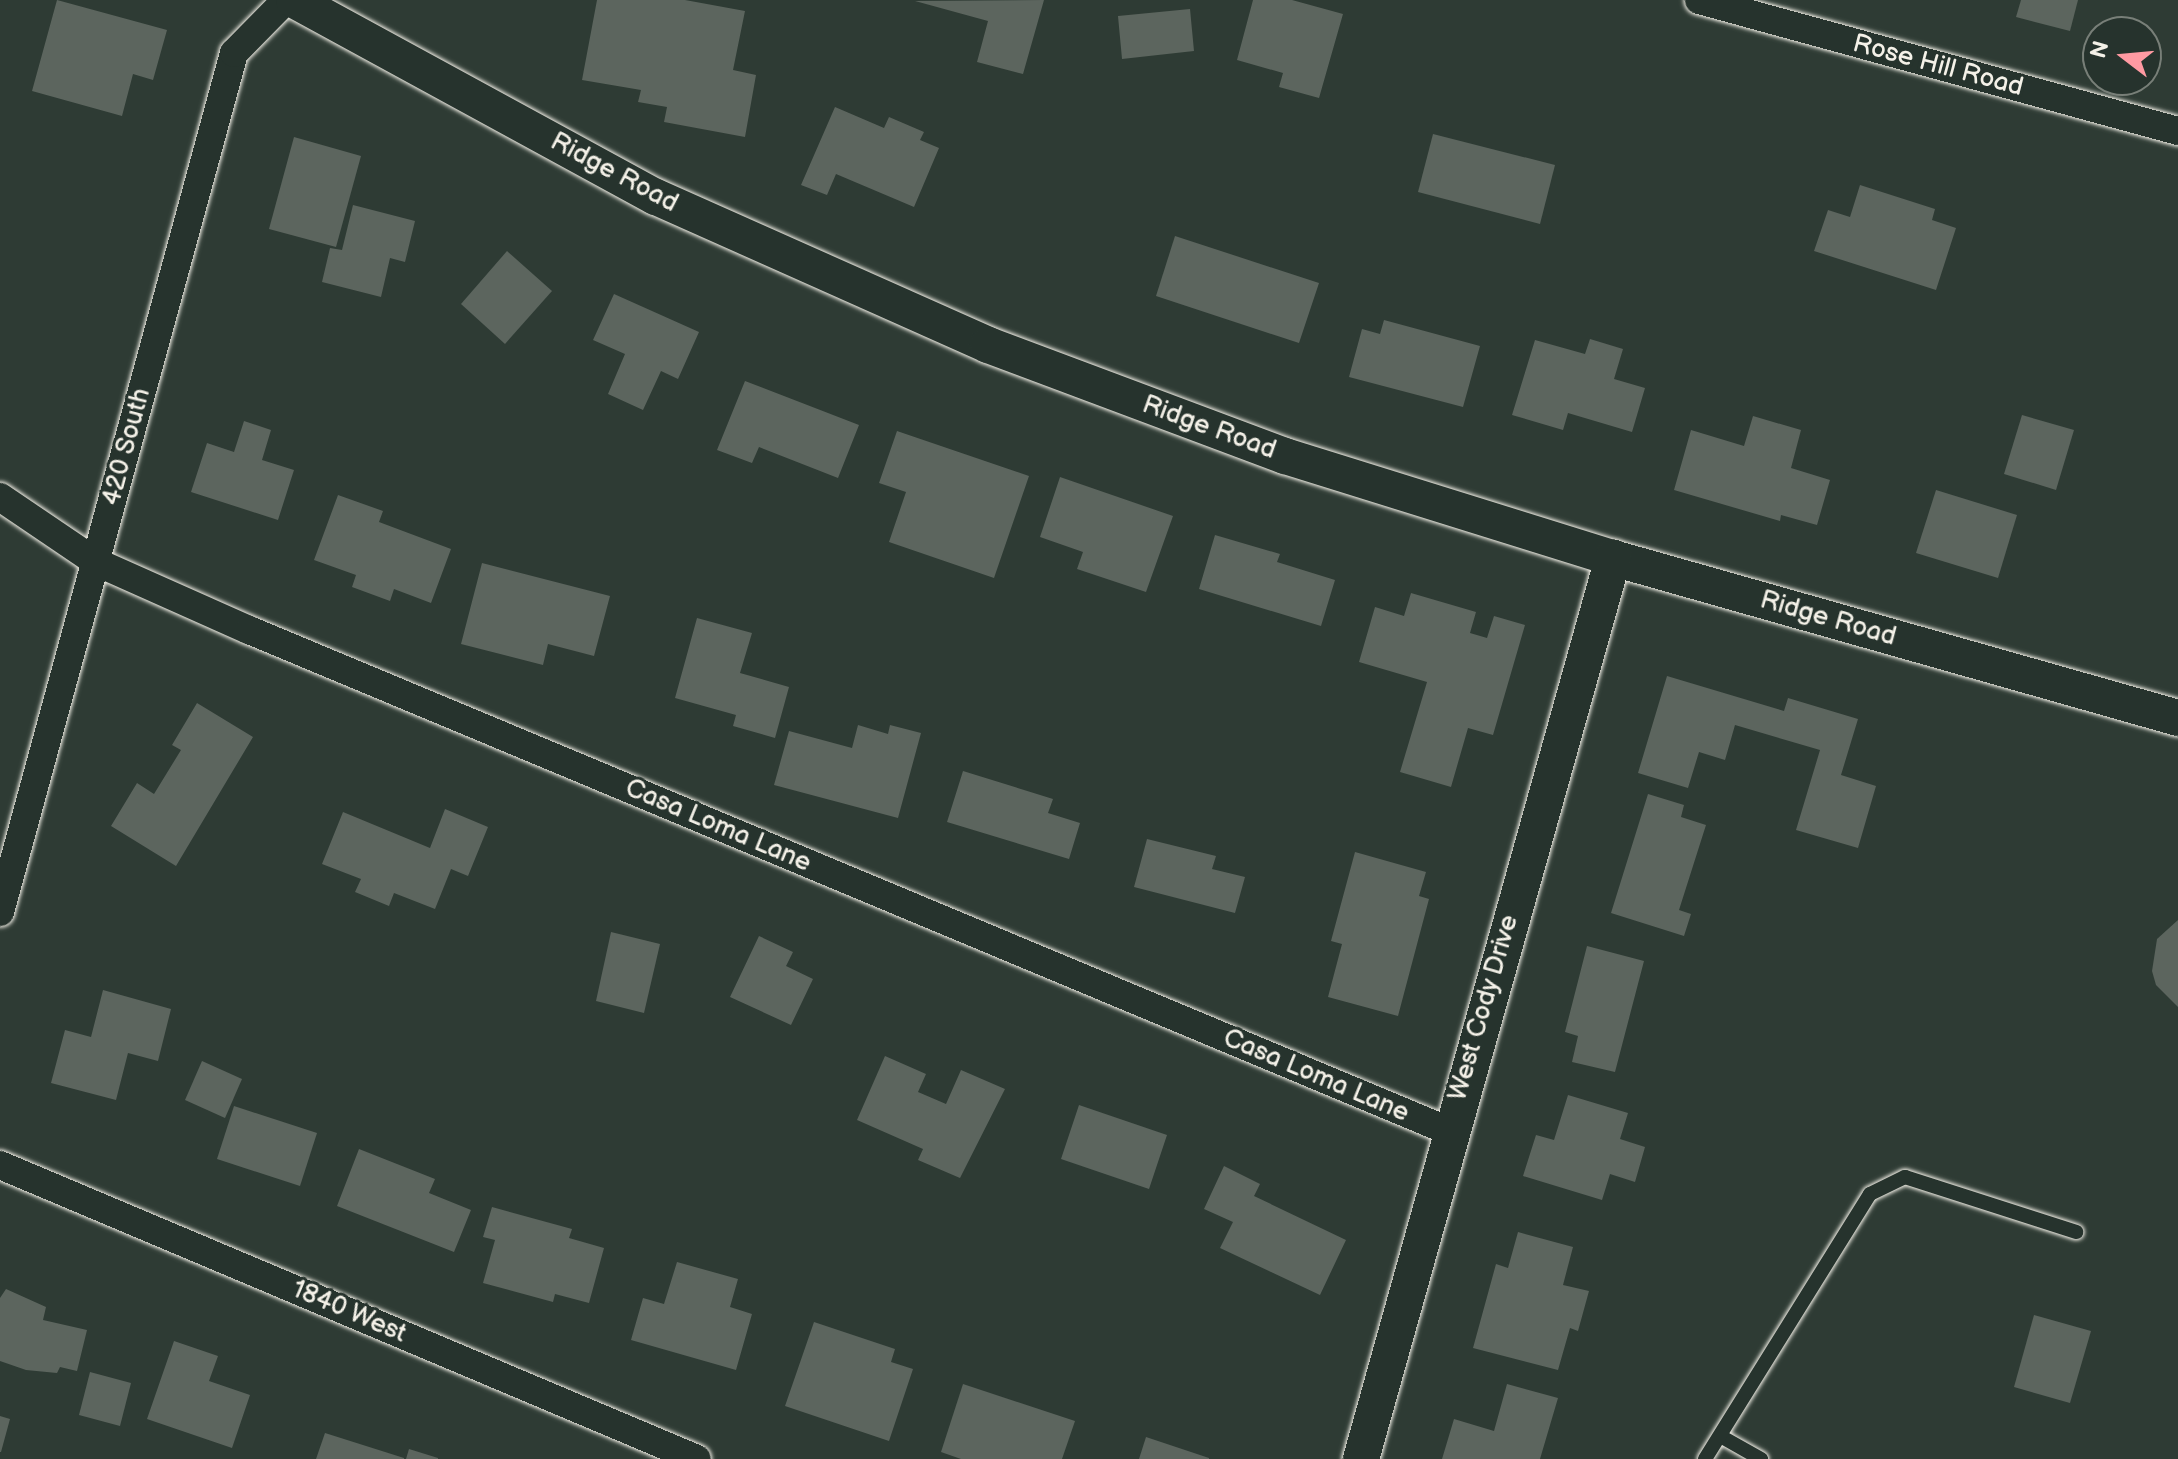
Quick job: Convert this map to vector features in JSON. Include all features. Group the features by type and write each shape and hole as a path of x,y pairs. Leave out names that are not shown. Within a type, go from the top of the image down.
{"street":[{"name":"420 South","path":"0,912 234,53 286,0"},
{"name":"Ridge Road","path":"294,0 656,197 988,345 1285,456 1613,558 2178,718"},
{"name":"Rose Hill Road","path":"1699,0 2178,131"},
{"name":"Casa Loma Lane","path":"0,497 96,562 1449,1131"},
{"name":"West Cody Drive","path":"1361,1459 1449,1131 1613,558"},
{"name":"1840 West","path":"0,1165 697,1459"}],"lane":[{"path":"1705,1459 1722,1437 1870,1194 1905,1177 2076,1232"},
{"path":"1722,1437 1761,1459"}],"building":[{"path":"57,0 167,30 153,80 133,74 122,116 32,91"},
{"path":"597,0 685,0 745,11 733,70 756,75 745,137 664,122 667,107 638,102 641,90 582,80"},
{"path":"1044,0 1023,74 977,62 988,21 915,1"},
{"path":"1253,0 1292,0 1343,14 1319,98 1279,87 1283,73 1237,60"},
{"path":"2021,0 2078,0 2070,31 2016,17"},
{"path":"1190,9 1194,51 1122,59 1118,16"},
{"path":"835,107 884,128 889,117 924,132 920,140 939,148 914,207 836,174 827,195 801,185"},
{"path":"1433,134 1555,165 1540,224 1418,192"},
{"path":"294,137 361,156 336,247 269,229"},
{"path":"1860,185 1935,209 1932,220 1956,228 1936,290 1814,251 1828,210 1850,217"},
{"path":"353,205 415,221 405,262 390,258 381,297 322,282 330,248 342,250"},
{"path":"1175,236 1319,283 1299,343 1156,296"},
{"path":"507,251 552,291 505,344 461,304"},
{"path":"614,294 699,332 678,379 661,371 643,410 608,394 625,354 593,340"},
{"path":"1384,320 1480,346 1463,407 1349,377 1362,329 1380,334"},
{"path":"1590,339 1623,349 1614,379 1645,388 1632,432 1568,413 1563,430 1512,415 1535,340 1585,354"},
{"path":"745,381 859,425 838,478 759,447 752,463 717,450"},
{"path":"2022,415 2074,430 2056,490 2004,474"},
{"path":"1753,416 1801,430 1791,468 1830,480 1817,525 1781,515 1780,521 1674,490 1691,430 1744,446"},
{"path":"244,421 271,430 262,460 294,470 278,520 191,492 207,443 234,452"},
{"path":"897,431 1029,476 994,578 889,542 906,492 879,483"},
{"path":"1060,477 1173,516 1146,592 1077,569 1083,552 1040,537"},
{"path":"1936,490 2017,515 1998,578 1916,553"},
{"path":"338,495 383,511 379,522 451,549 431,603 394,589 390,601 352,587 356,575 314,560"},
{"path":"1215,535 1280,554 1277,562 1335,580 1321,626 1199,589"},
{"path":"482,563 610,596 594,656 548,644 543,665 461,644"},
{"path":"1411,593 1476,612 1470,633 1487,638 1494,616 1525,625 1493,735 1468,728 1451,787 1400,772 1427,682 1359,662 1375,607 1404,616"},
{"path":"697,618 752,633 740,673 789,687 775,738 733,726 736,715 675,698"},
{"path":"1667,676 1784,711 1788,698 1858,719 1841,775 1876,786 1858,848 1796,830 1820,750 1735,725 1725,760 1699,752 1688,788 1638,773"},
{"path":"197,703 253,737 176,866 111,826 137,783 154,794 181,750 172,745"},
{"path":"858,725 888,734 890,725 921,733 898,818 774,785 789,731 852,748"},
{"path":"963,771 1053,799 1048,813 1080,823 1069,859 947,822"},
{"path":"1648,794 1684,805 1681,817 1706,825 1679,910 1691,914 1684,936 1611,913"},
{"path":"445,809 488,827 468,876 451,869 435,909 394,893 389,906 355,892 361,879 322,864 343,812 430,848"},
{"path":"1147,839 1216,856 1212,869 1245,877 1235,913 1134,887"},
{"path":"1355,852 1426,872 1419,896 1429,899 1398,1016 1328,997 1342,944 1331,941"},
{"path":"2178,920 2178,1007 2156,985 2152,971 2157,939"},
{"path":"611,932 660,944 644,1013 596,1001"},
{"path":"759,936 793,952 786,966 813,979 791,1025 730,997"},
{"path":"1587,946 1644,961 1615,1072 1572,1062 1578,1036 1565,1032"},
{"path":"103,990 171,1009 158,1061 128,1053 116,1100 51,1083 65,1030 91,1037"},
{"path":"885,1056 926,1074 918,1092 946,1104 961,1070 1005,1089 960,1178 918,1160 923,1149 857,1120"},
{"path":"202,1061 242,1079 225,1118 185,1100"},
{"path":"1568,1095 1628,1113 1620,1139 1645,1147 1635,1182 1610,1174 1602,1200 1523,1176 1536,1135 1554,1140"},
{"path":"1079,1105 1167,1135 1149,1189 1061,1159"},
{"path":"234,1106 317,1133 300,1186 217,1159"},
{"path":"359,1149 435,1179 429,1193 471,1210 454,1252 337,1206"},
{"path":"1224,1166 1260,1184 1254,1196 1346,1240 1320,1295 1220,1248 1233,1222 1204,1209"},
{"path":"492,1207 572,1229 569,1238 604,1248 589,1303 555,1294 553,1302 483,1283 495,1240 483,1237"},
{"path":"1518,1232 1573,1247 1563,1285 1589,1291 1578,1331 1570,1328 1558,1370 1473,1348 1496,1264 1508,1268"},
{"path":"677,1262 738,1279 730,1307 752,1314 736,1370 631,1340 643,1298 664,1304"},
{"path":"6,1289 46,1307 43,1320 87,1330 77,1371 60,1367 57,1373 26,1370 0,1361 0,1298"},
{"path":"2034,1315 2091,1331 2070,1403 2014,1387"},
{"path":"814,1322 895,1349 891,1362 913,1369 889,1441 785,1406"},
{"path":"174,1341 218,1356 209,1381 250,1395 232,1448 147,1419"},
{"path":"90,1372 131,1383 120,1426 79,1415"},
{"path":"963,1384 1075,1421 1062,1459 961,1459 941,1452"},
{"path":"1507,1384 1558,1398 1540,1459 1442,1459 1454,1419 1494,1431"},
{"path":"0,1416 10,1419 1,1452 0,1452"},
{"path":"325,1433 404,1458 404,1459 316,1459"},
{"path":"1146,1437 1209,1458 1209,1459 1139,1459"},
{"path":"409,1449 438,1458 438,1459 406,1459"}]}
